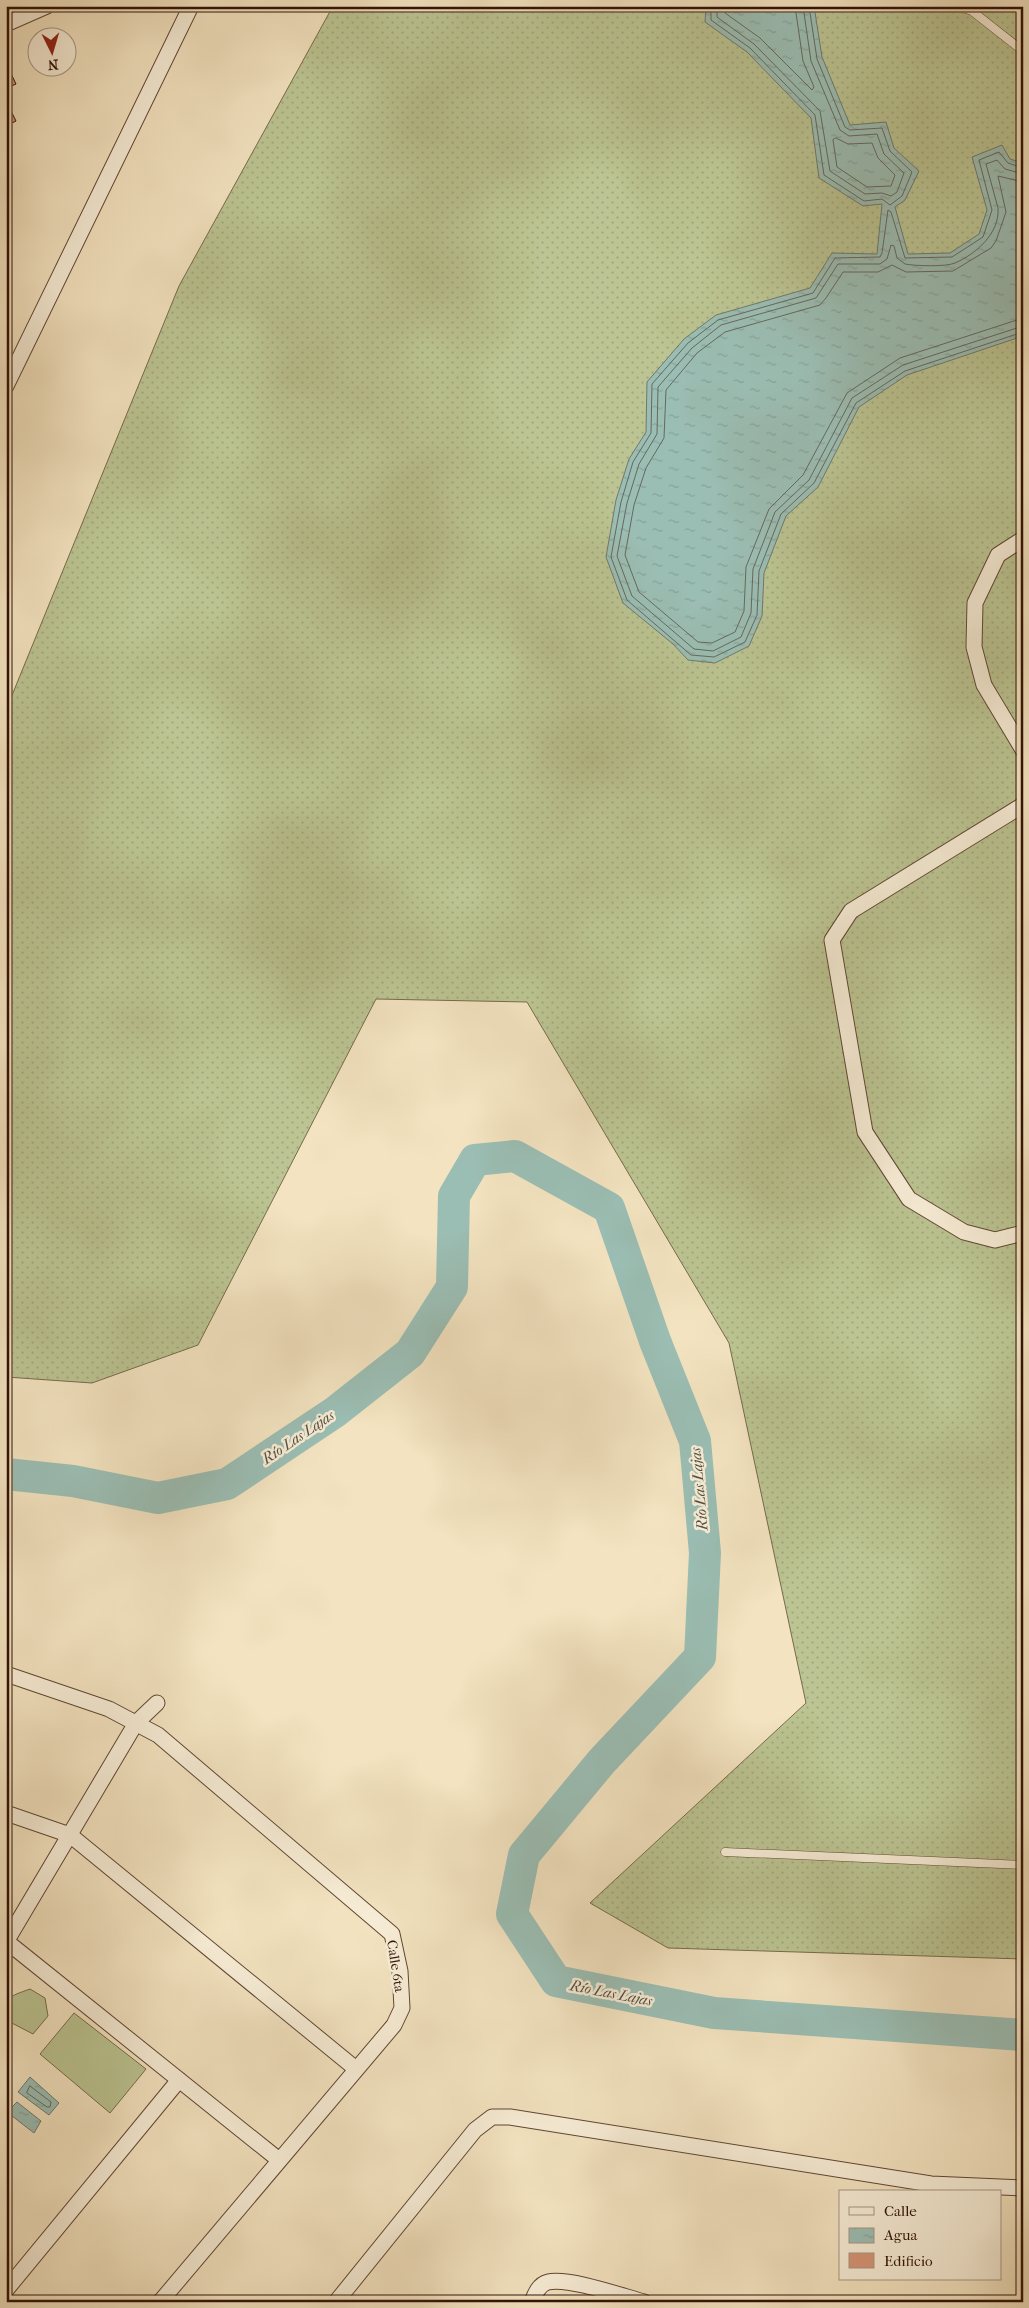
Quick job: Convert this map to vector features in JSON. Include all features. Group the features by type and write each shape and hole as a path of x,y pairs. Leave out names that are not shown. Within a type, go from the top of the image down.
{"street":[{"path":"6,24 47,6"},
{"path":"6,386 191,6"},
{"path":"1023,539 998,555 975,603 974,647 984,685 1023,750"},
{"path":"1023,805 851,911 832,940 865,1132 909,1199 964,1232 995,1240 1023,1233"},
{"name":"Calle 6ta","path":"6,1674 108,1709 158,1735 392,1934 400,1971 402,2008 394,2025 160,2302"},
{"path":"157,1703 136,1723 6,1941 279,2160"},
{"path":"6,1813 70,1835 356,2069"},
{"path":"9,2280 179,2080"},
{"path":"336,2302 475,2130 492,2117 510,2116 931,2184 1023,2188"},
{"path":"532,2302 536,2290 546,2282 562,2281 644,2302"}],"lane":[{"path":"956,6 972,11 1023,51"},
{"path":"1021,103 1023,93"},
{"path":"725,1852 1023,1865"}],"green space":[{"path":"333,6 1023,6 1023,1959 668,1948 590,1903 806,1703 729,1343 527,1002 376,999 198,1345 92,1383 6,1377 6,710 179,286"},
{"path":"30,1989 45,1998 48,2016 33,2034 6,2020 7,2006 10,1998"},
{"path":"74,2013 146,2069 110,2113 40,2054"}],"water":[{"path":"706,6 814,6 822,57 850,125 886,122 894,148 919,171 905,200 895,207 908,254 950,253 979,234 987,210 972,157 1002,145 1010,159 1023,163 1023,336 907,375 859,407 818,487 786,516 764,573 762,616 749,646 715,663 688,660 673,644 623,603 606,557 616,500 629,459 646,432 647,382 684,339 716,315 810,288 832,253 877,254 882,204 863,206 819,178 811,118 747,52 705,22"},
{"path":"30,2077 59,2103 49,2115 18,2092"},
{"path":"17,2102 41,2121 34,2133 7,2112"}],"building":[{"path":"6,63 16,84 7,88 12,98 6,101"},
{"path":"6,101 16,121 6,126"}],"waterway":[{"name":"Río Las Lajas","path":"6,1474 73,1481 158,1498 227,1484 335,1412 410,1353 452,1287 454,1196 475,1160 515,1156 609,1208 655,1341 695,1441 705,1553 700,1657 602,1761 524,1855 512,1914 556,1981 714,2013 1023,2035"}]}
